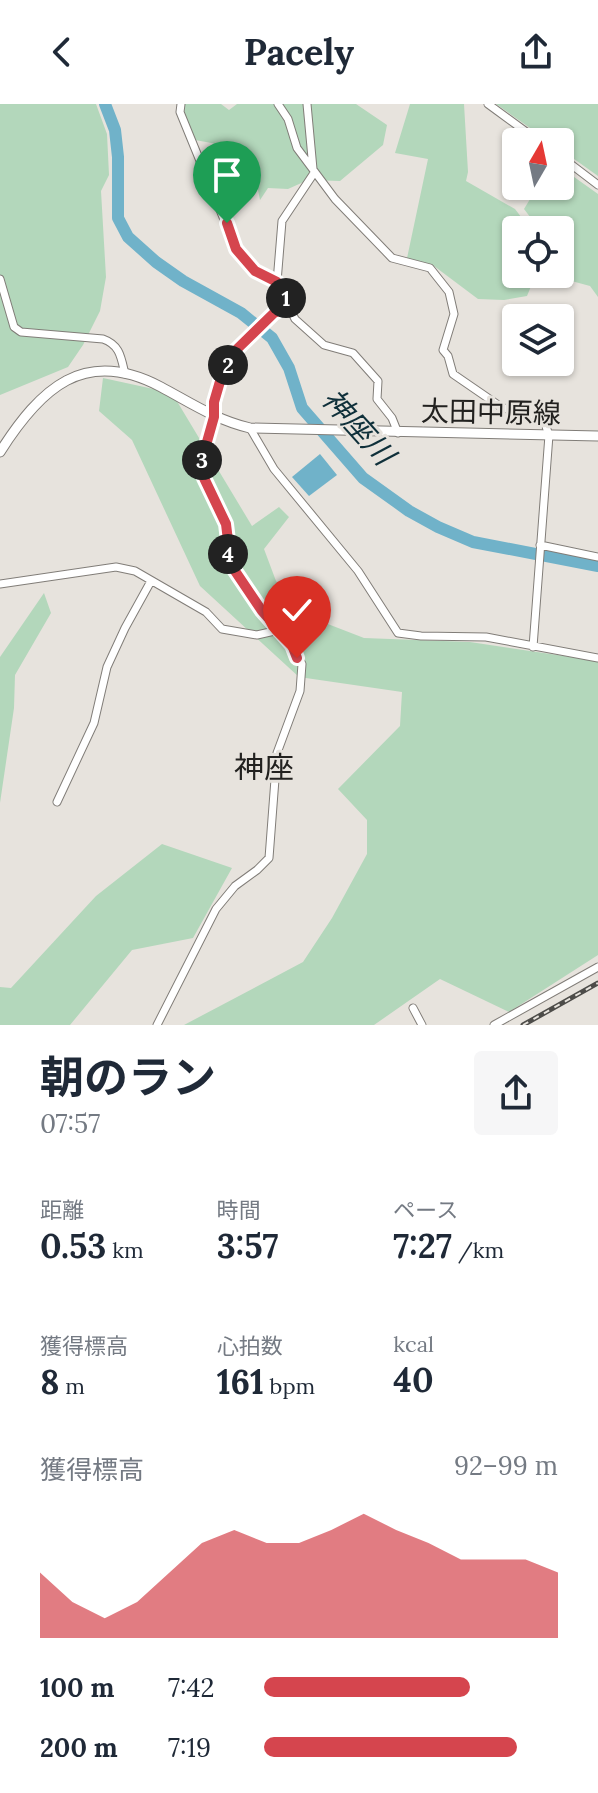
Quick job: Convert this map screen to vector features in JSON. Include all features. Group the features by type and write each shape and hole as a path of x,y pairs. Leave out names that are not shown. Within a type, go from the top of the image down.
{"main road":[{"name":"太田中原線","path":"0,452 41,397 63,380 97,371 146,379 214,417 250,428 598,436"}],"street":[{"path":"181,104 180,112 236,249 255,271 277,282"},
{"path":"278,104 288,119 297,148 314,173 384,251 403,263 430,268 449,292 454,314 443,350 453,374 501,407 544,421 549,435 533,647"},
{"path":"307,104 314,173 282,221 277,282 295,319 324,345 353,353 363,361 378,381 377,399 392,418 398,433"},
{"path":"488,104 521,128"},
{"path":"574,167 598,185"},
{"path":"0,279 14,327 21,332 111,342 118,349 125,374"},
{"path":"157,1025 216,909 235,886 266,864 269,858 277,753 300,691 302,664 292,645 240,581 231,565 226,524 204,478 202,454 214,417 214,402 221,378 234,352 274,313 291,308"},
{"path":"250,428 274,469 358,571 398,633 486,637 598,658"},
{"path":"540,545 598,557"},
{"path":"0,584 110,567 135,571 206,612 222,629 257,635 279,630"},
{"path":"57,802 94,723 107,667 151,581"},
{"path":"494,1025 598,967"},
{"path":"413,1008 422,1025"}],"green space":[{"path":"0,104 96,104 107,134 109,175 101,191 106,277 100,311 68,367 0,395"},
{"path":"181,104 221,104 229,110 237,104 356,104 387,125 383,145 340,181 308,180 288,189 268,188 260,200 250,150 195,140 180,112"},
{"path":"410,104 464,104 466,181 515,209 520,216 502,216 502,288 530,288 527,296 504,300 478,299 434,266 406,263 428,159 395,153"},
{"path":"496,104 598,104 598,176 574,159 574,128 530,128"},
{"path":"574,177 598,194 598,297 590,286 574,282 574,216 529,216 524,209 529,200 574,200"},
{"path":"103,378 172,393 252,526 279,507 289,517 264,549 276,581 302,614 364,638 470,642 598,661 598,955 509,1012 440,979 374,1025 184,1025 303,962 332,918 367,854 367,820 338,789 400,726 402,692 299,677 200,586 132,440 99,411"},
{"path":"44,593 51,613 15,675 14,708 0,803 0,657"},
{"path":"162,844 232,868 193,938 132,950 70,1025 0,1025 0,987 11,988 96,896"}],"water":[{"path":"320,454 337,475 309,496 292,477"}],"waterway":[{"name":"神座川","path":"105,104 115,130 118,218 128,237 183,281 241,313 272,338 289,368 302,408 363,478 409,511 473,542 598,566"}],"railway":[{"path":"523,1025 598,983"}],"district":[{"name":"神座","path":"264,768"}],"route":[{"path":"227,223 236,249 255,271 277,282 291,308 274,313 234,352 221,378 201,463 204,478 226,524 231,565 262,611 292,645 297,658"}]}
